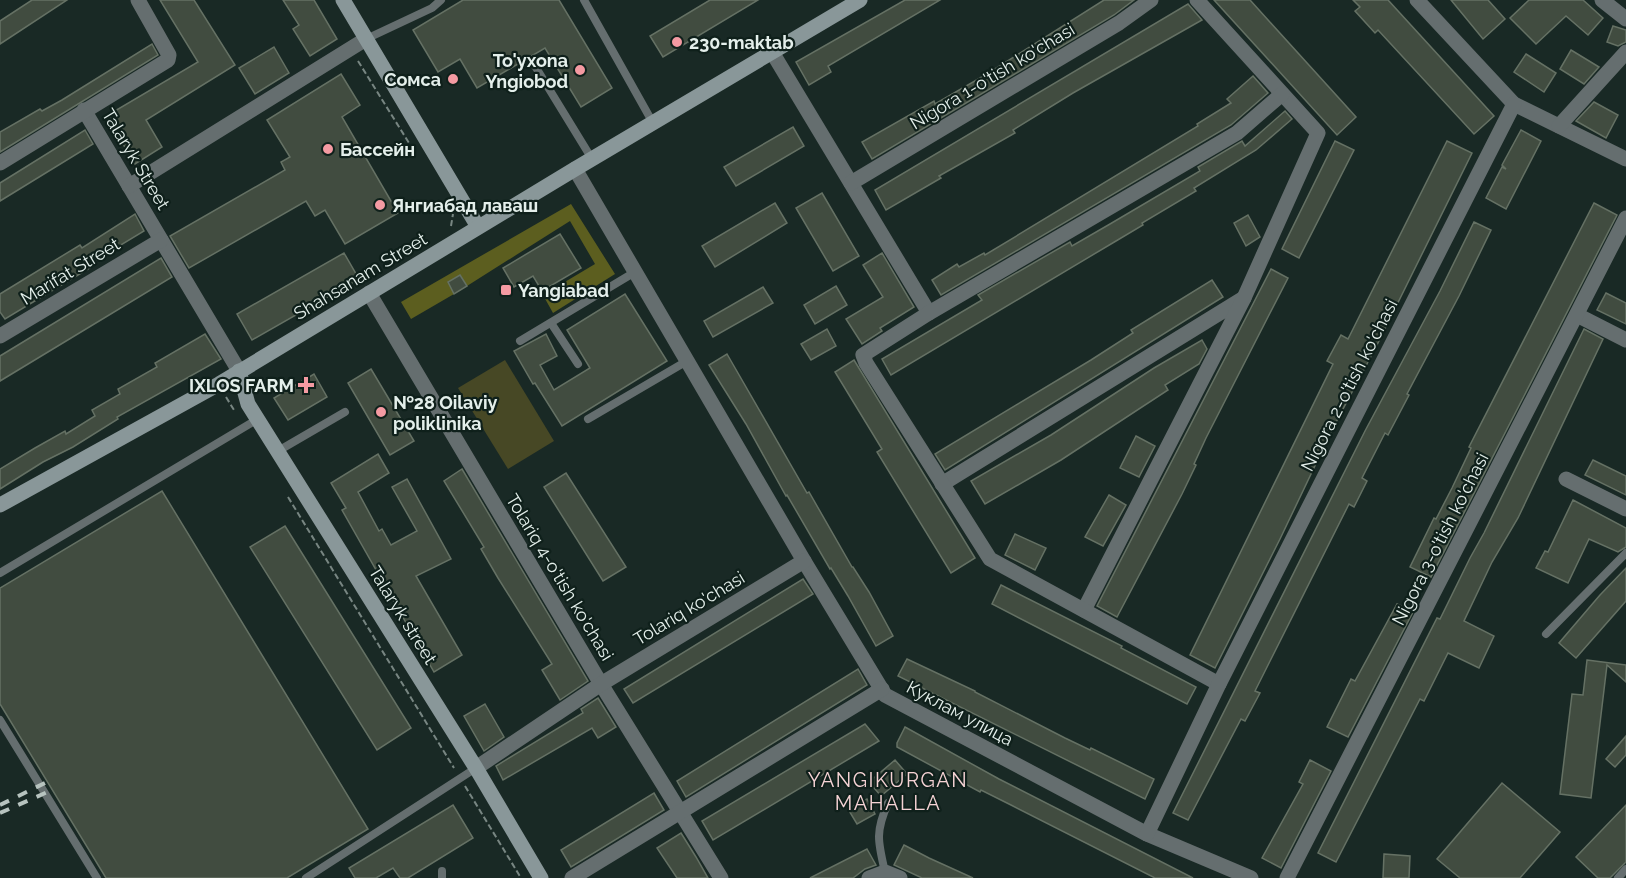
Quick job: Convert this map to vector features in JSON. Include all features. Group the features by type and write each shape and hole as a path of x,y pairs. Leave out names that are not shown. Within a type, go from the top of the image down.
{"street":[{"name":"Talaryk Street","path":"138,0 170,58 84,110 239,371"},
{"path":"343,0 478,227"},
{"name":"Shahsanam Street","path":"0,505 219,384 772,52 842,4 860,0"},
{"name":"Nigora 1-o'tish ko'chasi","path":"851,183 1119,23 1151,0"},
{"path":"1084,610 1244,298 1318,133 1197,0"},
{"path":"1417,0 1514,104 1626,159"},
{"path":"1602,0 1626,19"},
{"path":"129,186 366,39"},
{"path":"772,52 929,313"},
{"path":"1559,126 1626,52"},
{"path":"1219,684 990,559 863,355 865,351 929,313 1237,133 1282,94"},
{"name":"Nigora 2-o'tish ko'chasi","path":"1147,834 1219,684 1514,104"},
{"path":"0,163 84,110"},
{"path":"575,169 804,561 882,689"},
{"name":"Nigora 3-o'tish ko'chasi","path":"1287,878 1626,218"},
{"name":"Marifat Street","path":"0,336 161,240"},
{"name":"Tolariq 4-o'tish ko'chasi","path":"369,292 601,684 721,878"},
{"path":"942,484 1244,298"},
{"path":"1578,315 1626,340"},
{"name":"Talaryk street","path":"239,371 248,404 476,768 541,878"},
{"path":"1566,479 1626,509"},
{"name":"Tolariq ko'chasi","path":"476,768 601,684 804,561"},
{"name":"Куклам улица","path":"572,878 882,689 885,695 1147,834 1251,878"},
{"path":"869,878 885,872 900,878"}],"lane":[{"path":"366,39 432,8 441,0"},
{"path":"584,0 653,123"},
{"path":"535,66 592,159"},
{"path":"520,341 635,272"},
{"path":"551,322 578,364"},
{"path":"588,419 687,361"},
{"path":"278,451 345,412"},
{"path":"0,573 258,419"},
{"path":"1546,634 1626,553"},
{"path":"0,720 97,878"},
{"path":"306,878 476,768"},
{"path":"885,872 878,841 880,821 888,803"},
{"path":"1618,878 1626,869"}],"path":[{"path":"350,48 417,154"},
{"path":"442,231 452,225 453,212"},
{"path":"219,384 237,414"},
{"path":"287,496 521,878"}],"green space":[{"path":"505,360 554,441 508,469 458,388"}],"shaded area":[{"path":"571,204 615,274 553,313 543,295 595,264 570,221 467,286 460,275 448,282 454,294 411,319 401,302"}],"building":[{"path":"32,0 67,0 0,44 0,21"},
{"path":"160,0 194,0 235,65 146,120 162,147 135,164 108,115 198,62"},
{"path":"283,0 314,0 337,39 310,56 293,29 299,25"},
{"name":"To'yxona Yngiobod","path":"463,0 559,0 612,88 581,107 545,48 477,88 460,59 438,72 413,30"},
{"path":"710,0 758,0 663,57 650,36"},
{"path":"905,0 940,0 828,66 831,72 809,85 796,62"},
{"path":"1104,0 1134,0 1114,15 872,159 862,142 987,74"},
{"path":"1214,0 1250,0 1356,117 1337,135"},
{"path":"1353,0 1388,0 1494,116 1474,134 1378,30 1375,33 1355,11 1360,7"},
{"path":"1451,0 1488,0 1505,19 1483,39"},
{"path":"1529,0 1583,0 1603,18 1588,35 1566,16 1536,44 1510,18"},
{"path":"1188,4 1202,20 1073,93 1013,130 1015,133 939,176 941,178 886,210 875,190"},
{"path":"1613,26 1626,30 1626,42 1618,46 1607,42"},
{"path":"152,44 158,55 0,152 0,132 40,109 42,111 62,100"},
{"path":"274,47 289,73 255,94 239,68"},
{"path":"1571,50 1599,67 1584,84 1560,69"},
{"path":"1526,54 1556,73 1544,92 1514,72"},
{"path":"341,74 360,105 342,117 398,213 345,244 325,210 315,216 306,201 189,268 170,236 285,170 281,162 290,157 267,120"},
{"path":"1253,76 1268,93 1231,125 941,295 932,280 957,264 959,267 984,253 985,255 1198,126 1197,124 1231,103 1227,99"},
{"path":"1594,102 1618,115 1606,138 1576,121"},
{"path":"1285,111 1292,119 1256,150 1194,188 1196,191 891,375 882,359 982,300 978,295 1070,242 1072,246 1110,224 1200,171 1198,167 1242,141 1245,146"},
{"path":"793,127 804,146 736,186 724,167"},
{"path":"85,130 93,144 0,201 0,183"},
{"path":"1521,130 1541,141 1506,209 1486,198 1502,167 1506,169 1502,165"},
{"path":"1335,141 1354,150 1299,258 1282,249"},
{"path":"1447,141 1472,153 1215,668 1190,655 1333,364 1327,361 1341,335 1348,339"},
{"path":"822,193 859,256 833,271 796,208"},
{"path":"775,203 787,223 715,267 702,246"},
{"path":"1594,203 1617,215 1431,577 1410,567 1434,518 1436,519 1452,488 1471,448 1469,447"},
{"path":"135,214 144,231 91,263 93,266 5,319 0,312 0,294 80,245 82,248"},
{"path":"1248,215 1260,237 1246,246 1234,223"},
{"path":"1474,222 1491,230 1407,394 1409,395 1388,435 1385,433 1362,478 1367,481 1354,507 1349,504 1255,691 1260,693 1245,721 1241,719 1188,820 1173,813 1365,431"},
{"path":"560,234 581,268 542,291 533,276 514,287 503,268"},
{"path":"344,253 359,279 252,340 237,314"},
{"path":"882,253 914,307 880,328 882,331 862,344 846,319 883,297 863,265"},
{"path":"161,258 172,277 0,381 0,356"},
{"path":"1271,269 1288,278 1206,438 1182,494 1117,617 1097,606"},
{"path":"460,275 467,286 454,294 448,282"},
{"path":"1212,280 1223,297 945,470 935,454 1091,360 1133,333 1131,330"},
{"path":"836,286 847,305 815,324 804,305"},
{"path":"763,287 773,303 713,337 704,321"},
{"path":"1606,293 1626,303 1626,324 1597,310"},
{"path":"625,294 667,361 562,426 514,351 546,334 557,356 540,365 554,390 590,368 567,330"},
{"path":"827,329 836,346 811,360 801,344"},
{"path":"1584,329 1603,339 1518,518 1492,562 1464,621 1494,636 1479,668 1448,653 1424,701 1420,699 1336,862 1318,853 1437,618 1440,619 1484,533"},
{"path":"205,334 221,359 117,417 118,419 73,447 43,462 0,489 0,469 95,416 92,410 120,394 118,389 157,367 155,363"},
{"path":"1202,340 1207,349 1199,364 1165,385 1168,390 1061,460 985,504 971,481 1051,435 1154,368"},
{"path":"727,354 893,636 876,646 709,365"},
{"path":"854,360 975,558 951,573 877,452 882,449 835,372"},
{"name":"№28 Oilaviy poliklinika","path":"371,369 414,441 390,455 348,383"},
{"path":"314,374 327,397 288,420 274,398"},
{"path":"1136,436 1155,446 1139,477 1120,468"},
{"path":"378,454 389,473 358,492 379,531 382,529 391,545 417,531 392,487 407,479 451,559 416,576 462,655 434,672 342,510 346,508 331,483"},
{"path":"1593,460 1626,476 1626,495 1585,475"},
{"path":"462,469 588,681 560,700 542,670 552,664 498,578 481,549 484,547 444,481"},
{"path":"566,473 626,567 603,581 544,487"},
{"path":"162,491 368,829 287,878 106,878 0,704 0,588"},
{"path":"1109,495 1126,505 1103,546 1085,537"},
{"path":"1573,500 1626,528 1626,547 1618,552 1589,539 1568,583 1536,568 1545,551 1548,552"},
{"path":"285,526 411,728 377,750 250,547"},
{"path":"1015,534 1046,548 1035,570 1005,555"},
{"path":"1626,568 1626,601 1576,658 1559,643"},
{"path":"803,579 813,594 633,703 624,689"},
{"path":"1001,585 1122,646 1121,648 1196,687 1187,704 992,604"},
{"path":"1397,604 1413,612 1348,737 1327,727 1351,679 1355,681"},
{"path":"907,659 1065,738 1154,779 1145,799 898,676"},
{"path":"1587,660 1626,665 1626,682 1607,665 1591,798 1560,794 1572,694 1583,695"},
{"path":"858,669 867,685 686,797 677,781"},
{"path":"598,698 616,727 598,738 592,728 503,780 496,766 583,713 581,709"},
{"path":"485,704 504,737 484,751 464,716"},
{"path":"865,724 879,741 713,840 702,821"},
{"path":"905,727 999,779 1193,878 1155,878 981,790 980,792 897,747"},
{"path":"1626,736 1626,755 1615,767 1606,759"},
{"path":"895,760 907,774 881,796 869,782"},
{"path":"1310,760 1331,771 1281,868 1262,858 1303,784 1299,782"},
{"path":"1502,783 1560,832 1520,878 1460,878 1437,859"},
{"path":"654,793 664,810 571,867 561,850"},
{"path":"867,799 875,814 857,824 848,809"},
{"path":"453,805 473,838 408,878 400,878 393,868 376,878 355,878 349,868"},
{"path":"1626,805 1626,862 1610,878 1598,878 1576,857"},
{"path":"681,833 708,878 677,878 657,848"},
{"path":"904,845 973,878 922,878 894,865"},
{"path":"867,849 876,865 865,869 853,878 810,878"},
{"path":"1384,854 1410,856 1409,878 1383,878"}],"railway":[{"path":"0,805 47,782"},
{"path":"0,813 52,790"}],"place":[{"name":"230-maktab","path":"677,42"},
{"name":"To'yxona Yngiobod","path":"580,70"},
{"name":"Сомса","path":"453,79"},
{"name":"Бассейн","path":"328,149"},
{"name":"Янгиабад лаваш","path":"380,205"},
{"name":"Yangiabad","path":"506,290"},
{"name":"IXLOS FARM","path":"306,385"},
{"name":"№28 Oilaviy poliklinika","path":"381,412"}],"district":[{"name":"YANGIKURGAN MAHALLA","path":"888,792"}]}
